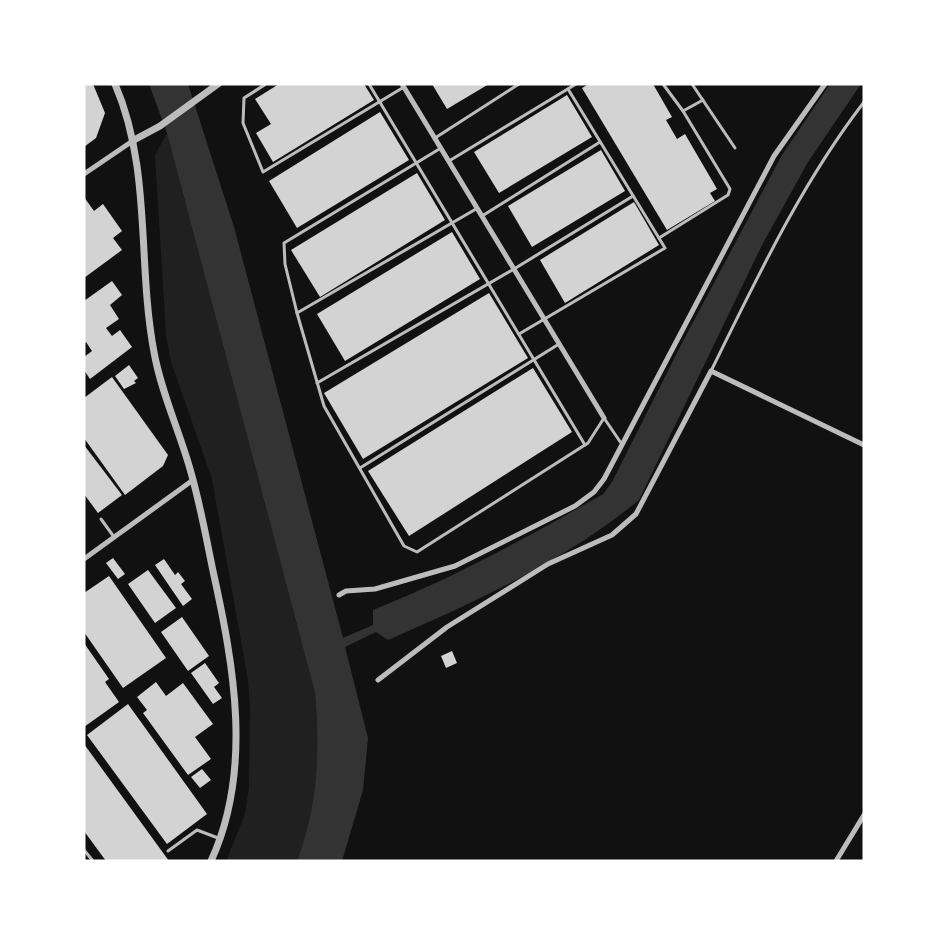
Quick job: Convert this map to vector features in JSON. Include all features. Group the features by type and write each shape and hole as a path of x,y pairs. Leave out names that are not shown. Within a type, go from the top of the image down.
{"street":[{"path":"115,84 134,140 154,354 193,480 228,639 234,685 232,793 220,839 211,861"},
{"path":"84,174 134,140 160,126 218,84"},
{"path":"339,594 346,591 375,589 455,566 575,506 594,492 604,479 774,156 825,84"},
{"path":"403,86 604,418"},
{"path":"378,680 447,627 548,564 612,535 636,514 711,371 864,445"},
{"path":"84,559 193,480"},
{"path":"837,861 864,817"}],"lane":[{"path":"266,84 244,98 243,123 262,172 403,86"},
{"path":"369,84 585,445"},
{"path":"435,138 519,84"},
{"path":"449,161 576,84"},
{"path":"659,238 728,195 730,189 683,111 663,84"},
{"path":"692,84 735,148"},
{"path":"519,334 666,248 568,89"},
{"path":"683,111 703,100"},
{"path":"711,371 767,258 832,143 864,102"},
{"path":"482,216 600,142"},
{"path":"441,148 284,243 285,264 297,313 324,406 404,546 417,552 585,445 604,418 621,443"},
{"path":"316,383 514,269 633,196"},
{"path":"297,313 477,208"},
{"path":"360,468 560,344"},
{"path":"100,519 114,537"},
{"path":"168,851 197,830 220,839"},
{"path":"84,850 93,861"}],"shaded area":[{"path":"149,84 188,84 234,227 343,638 373,625 373,610 490,556 603,494 612,482 681,345 782,155 830,84 861,84 808,162 762,245 639,500 611,522 550,561 454,611 388,640 376,632 345,647 368,738 363,790 342,861 297,861 309,819 316,778 315,693 167,133"},
{"path":"167,133 315,693 316,778 309,819 297,861 226,861 245,814 249,787 248,680 212,479 171,362 166,335 155,155"}],"building":[{"path":"84,84 93,84 105,113 96,138 84,147"},
{"path":"279,84 364,84 374,100 273,162 256,133 271,124 255,99"},
{"path":"432,84 489,84 447,109"},
{"path":"589,84 653,84 672,117 666,120 677,139 685,134 717,189 710,193 715,201 667,230 582,88"},
{"path":"567,95 592,137 499,193 474,152"},
{"path":"380,112 409,160 297,228 269,181"},
{"path":"601,150 625,191 532,247 508,206"},
{"path":"417,173 445,220 320,297 291,250"},
{"path":"84,197 94,211 103,204 122,231 113,238 122,250 84,278"},
{"path":"634,202 659,245 565,303 540,260"},
{"path":"452,232 480,279 345,361 317,314"},
{"path":"112,281 122,295 110,305 119,319 106,328 112,336 120,330 132,347 90,379 84,370 84,357 92,351 86,342 84,344 84,301"},
{"path":"489,293 528,358 363,459 324,393"},
{"path":"129,365 138,378 134,381 136,383 124,389 115,376"},
{"path":"533,368 572,432 409,536 368,471"},
{"path":"112,377 168,455 163,466 125,495 84,438 84,398"},
{"path":"84,445 122,495 98,513 84,494"},
{"path":"113,558 125,574 118,579 106,563"},
{"path":"164,559 175,575 178,572 185,581 181,584 192,599 183,606 155,565"},
{"path":"148,570 176,608 155,623 128,584"},
{"path":"109,576 166,658 123,688 84,632 84,593"},
{"path":"182,617 209,656 188,671 161,632"},
{"path":"84,643 109,679 105,682 119,702 84,727"},
{"path":"452,651 457,663 446,668 441,656"},
{"path":"205,663 219,683 214,687 222,698 213,704 191,673"},
{"path":"156,682 166,696 183,683 213,724 195,737 211,759 188,775 143,713 147,710 137,697"},
{"path":"128,704 207,814 167,844 87,735"},
{"path":"84,744 169,861 106,861 84,831"},
{"path":"202,769 211,780 200,788 191,777"}]}
